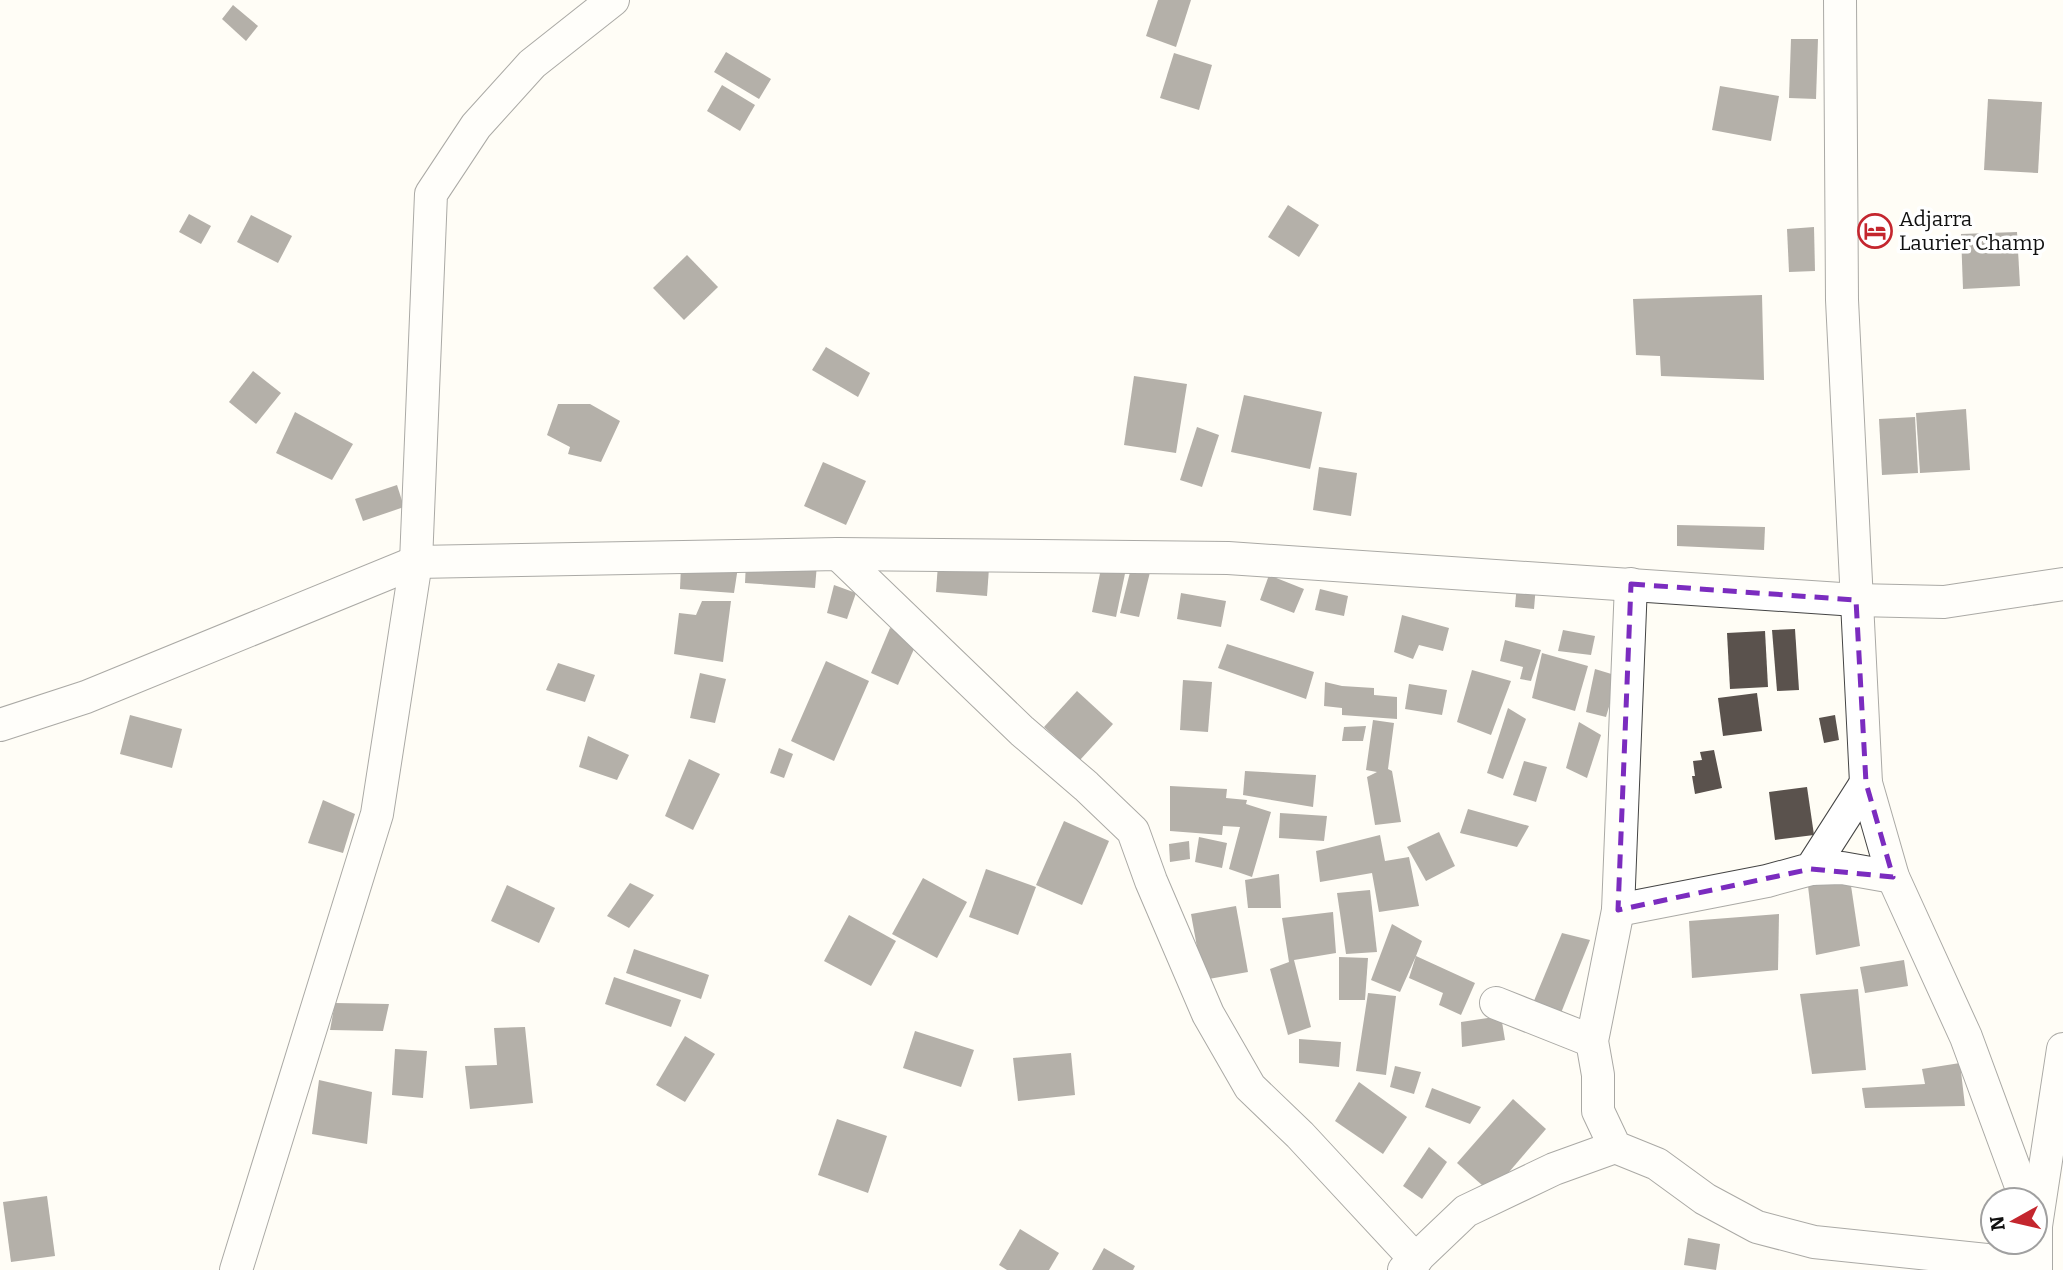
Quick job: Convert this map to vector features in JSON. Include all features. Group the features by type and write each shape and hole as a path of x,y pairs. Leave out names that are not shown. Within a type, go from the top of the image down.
{"street":[{"path":"236,1270 377,814 416,562 430,194 476,126 532,64 613,0"},
{"path":"1840,0 1842,300 1866,783 1893,877 1966,1037 2021,1186"},
{"path":"838,554 1021,731 1133,831 1151,881 1208,1014 1250,1087 1300,1135 1410,1265 1466,1210 1554,1169 1615,1147 1657,1164 1704,1199 1757,1227 1814,1242 2036,1267"},
{"path":"0,725 86,696 416,562 838,554 1228,558 1856,600 1944,602 2063,584"},
{"path":"1615,1147 1598,1111 1598,1075 1592,1041 1618,910 1621,780 1631,584"},
{"path":"1811,869 1866,783"},
{"path":"1618,910 1768,881 1811,869 1842,868 1893,877"},
{"path":"1496,1003 1592,1041"},
{"path":"2041,1186 2063,1049"}],"highlighted area":[{"path":"1631,584 1856,600 1866,783 1893,877 1811,869 1618,910"}],"building":[{"path":"1158,0 1191,0 1176,47 1146,36"},
{"path":"233,5 258,26 246,41 222,19"},
{"path":"1791,39 1818,39 1816,99 1789,98"},
{"path":"726,52 771,79 759,99 714,72"},
{"path":"1174,53 1212,65 1199,110 1160,98"},
{"path":"722,85 755,105 740,131 707,111"},
{"path":"1720,86 1779,96 1771,141 1712,130"},
{"path":"1988,99 2042,102 2038,173 1984,170"},
{"path":"1288,205 1319,225 1299,257 1268,237"},
{"path":"189,214 211,226 201,244 179,232"},
{"path":"251,215 292,236 278,263 237,242"},
{"path":"1814,227 1815,271 1789,272 1787,229"},
{"path":"2017,232 2020,286 1963,289 1961,234"},
{"path":"687,255 718,287 684,320 653,288"},
{"path":"1762,295 1764,380 1661,376 1660,356 1636,355 1633,299"},
{"path":"826,347 870,373 858,397 812,370"},
{"path":"253,371 281,393 256,424 229,402"},
{"path":"1134,376 1187,384 1176,453 1124,445"},
{"path":"1244,395 1322,412 1310,469 1231,452"},
{"path":"558,404 590,404 620,421 601,462 568,454 570,447 547,435"},
{"path":"1966,409 1970,470 1920,473 1916,413"},
{"path":"295,412 353,444 332,480 276,453"},
{"path":"1915,417 1918,473 1882,475 1879,419"},
{"path":"1197,427 1219,435 1202,487 1180,480"},
{"path":"823,462 866,481 846,525 804,506"},
{"path":"1319,467 1357,473 1351,516 1313,510"},
{"path":"397,485 404,507 363,521 355,499"},
{"path":"1677,525 1765,527 1764,550 1677,546"},
{"path":"1103,559 1127,564 1116,617 1092,612"},
{"path":"746,562 817,564 815,588 745,583"},
{"path":"938,564 989,568 987,596 936,592"},
{"path":"1132,564 1151,568 1139,617 1120,613"},
{"path":"681,566 738,567 734,593 680,589"},
{"path":"1269,575 1304,589 1294,613 1260,600"},
{"path":"1517,583 1536,585 1534,609 1515,607"},
{"path":"834,585 856,593 847,619 827,613"},
{"path":"1320,589 1348,596 1344,616 1315,610"},
{"path":"1181,593 1226,601 1221,627 1177,619"},
{"path":"702,601 731,601 723,662 674,654 679,613 696,615"},
{"path":"1402,615 1449,628 1443,651 1419,645 1413,659 1394,652"},
{"path":"890,628 918,640 898,685 871,673"},
{"path":"1795,629 1799,690 1777,691 1772,630"},
{"path":"1563,630 1595,636 1591,655 1558,651"},
{"path":"1765,631 1768,687 1730,689 1727,633"},
{"path":"1505,640 1541,650 1531,681 1520,679 1523,667 1500,661"},
{"path":"1227,644 1314,672 1306,699 1218,668"},
{"path":"1542,653 1588,666 1575,711 1532,698"},
{"path":"826,661 869,681 834,761 791,741"},
{"path":"558,663 595,675 585,702 546,690"},
{"path":"1595,669 1618,676 1606,717 1586,712"},
{"path":"1472,670 1511,681 1491,735 1457,722"},
{"path":"700,673 726,679 715,723 690,718"},
{"path":"1183,680 1212,682 1208,732 1180,730"},
{"path":"1325,682 1374,688 1374,695 1397,697 1397,719 1342,715 1342,708 1324,706"},
{"path":"1409,684 1447,690 1442,715 1405,709"},
{"path":"1077,691 1113,724 1080,760 1044,727"},
{"path":"1757,693 1762,731 1723,736 1718,698"},
{"path":"1508,708 1526,719 1503,779 1487,773"},
{"path":"130,715 182,729 172,768 120,754"},
{"path":"1835,715 1839,740 1824,743 1819,718"},
{"path":"1373,720 1394,723 1388,769 1392,771 1401,822 1375,825 1367,777 1377,772 1366,770"},
{"path":"1579,722 1601,735 1587,778 1566,768"},
{"path":"1366,726 1363,741 1342,741 1344,727"},
{"path":"588,736 629,755 617,780 579,767"},
{"path":"779,748 793,754 784,778 770,773"},
{"path":"1714,750 1722,788 1695,794 1693,761 1702,760 1700,752"},
{"path":"689,759 720,774 693,830 665,816"},
{"path":"1524,761 1547,767 1536,802 1513,795"},
{"path":"1245,771 1316,775 1313,807 1243,795"},
{"path":"1170,786 1227,789 1226,798 1247,800 1246,804 1271,812 1252,877 1229,869 1240,827 1223,826 1222,835 1170,831"},
{"path":"1807,787 1814,835 1775,840 1769,792"},
{"path":"323,800 355,814 343,853 308,843"},
{"path":"1468,809 1529,826 1517,847 1460,833"},
{"path":"1280,813 1327,816 1324,841 1279,838"},
{"path":"1064,821 1109,841 1082,905 1036,885"},
{"path":"1439,832 1455,866 1426,881 1407,847"},
{"path":"1380,835 1385,861 1409,857 1419,906 1379,912 1372,873 1320,882 1316,851"},
{"path":"1199,837 1227,843 1222,868 1195,862"},
{"path":"1189,841 1190,859 1170,862 1169,844"},
{"path":"986,869 1036,887 1018,935 969,917"},
{"path":"1279,874 1281,908 1248,908 1245,880"},
{"path":"923,878 967,902 937,958 892,934"},
{"path":"1850,879 1860,946 1816,955 1808,886"},
{"path":"630,883 654,895 629,928 607,916"},
{"path":"507,885 555,908 539,943 491,921"},
{"path":"1370,890 1377,952 1346,954 1337,893"},
{"path":"1236,906 1248,972 1203,980 1191,914"},
{"path":"1333,912 1336,953 1294,960 1311,1027 1288,1035 1270,969 1289,962 1282,918"},
{"path":"1779,914 1778,970 1692,978 1689,921"},
{"path":"849,915 896,941 871,986 824,961"},
{"path":"1392,924 1422,941 1400,992 1371,980"},
{"path":"1562,933 1590,940 1559,1018 1531,1008"},
{"path":"634,949 709,975 701,999 626,973"},
{"path":"1416,956 1475,983 1461,1015 1439,1005 1443,993 1409,978"},
{"path":"1339,957 1368,958 1365,1000 1339,1000"},
{"path":"1904,960 1908,986 1865,993 1860,967"},
{"path":"614,977 681,1000 671,1027 605,1004"},
{"path":"1858,989 1866,1070 1812,1074 1800,994"},
{"path":"1368,993 1396,996 1386,1075 1356,1071"},
{"path":"335,1003 389,1004 383,1031 330,1030"},
{"path":"1501,1016 1505,1040 1462,1047 1461,1022"},
{"path":"525,1027 533,1103 470,1109 465,1066 497,1065 494,1028"},
{"path":"915,1031 974,1050 961,1087 903,1068"},
{"path":"685,1036 715,1054 685,1102 656,1085"},
{"path":"1299,1039 1341,1042 1339,1067 1299,1063"},
{"path":"395,1049 427,1051 423,1098 392,1095"},
{"path":"1071,1053 1075,1095 1018,1101 1013,1058"},
{"path":"1960,1063 1965,1106 1865,1108 1862,1088 1925,1084 1922,1069"},
{"path":"1395,1066 1421,1072 1414,1094 1390,1087"},
{"path":"319,1080 372,1092 367,1144 312,1134"},
{"path":"1359,1082 1407,1117 1383,1154 1335,1121"},
{"path":"1432,1088 1481,1107 1470,1124 1425,1107"},
{"path":"1513,1099 1546,1129 1491,1193 1457,1163"},
{"path":"837,1119 887,1136 868,1193 818,1175"},
{"path":"1429,1147 1447,1162 1422,1199 1403,1186"},
{"path":"47,1196 55,1256 11,1262 3,1202"},
{"path":"1020,1229 1059,1253 1049,1270 1007,1270 999,1265"},
{"path":"1688,1238 1720,1244 1716,1270 1684,1265"},
{"path":"1104,1248 1135,1266 1133,1270 1092,1270"}],"place":[{"name":"Adjarra Laurier Champ","path":"1875,231"}]}
